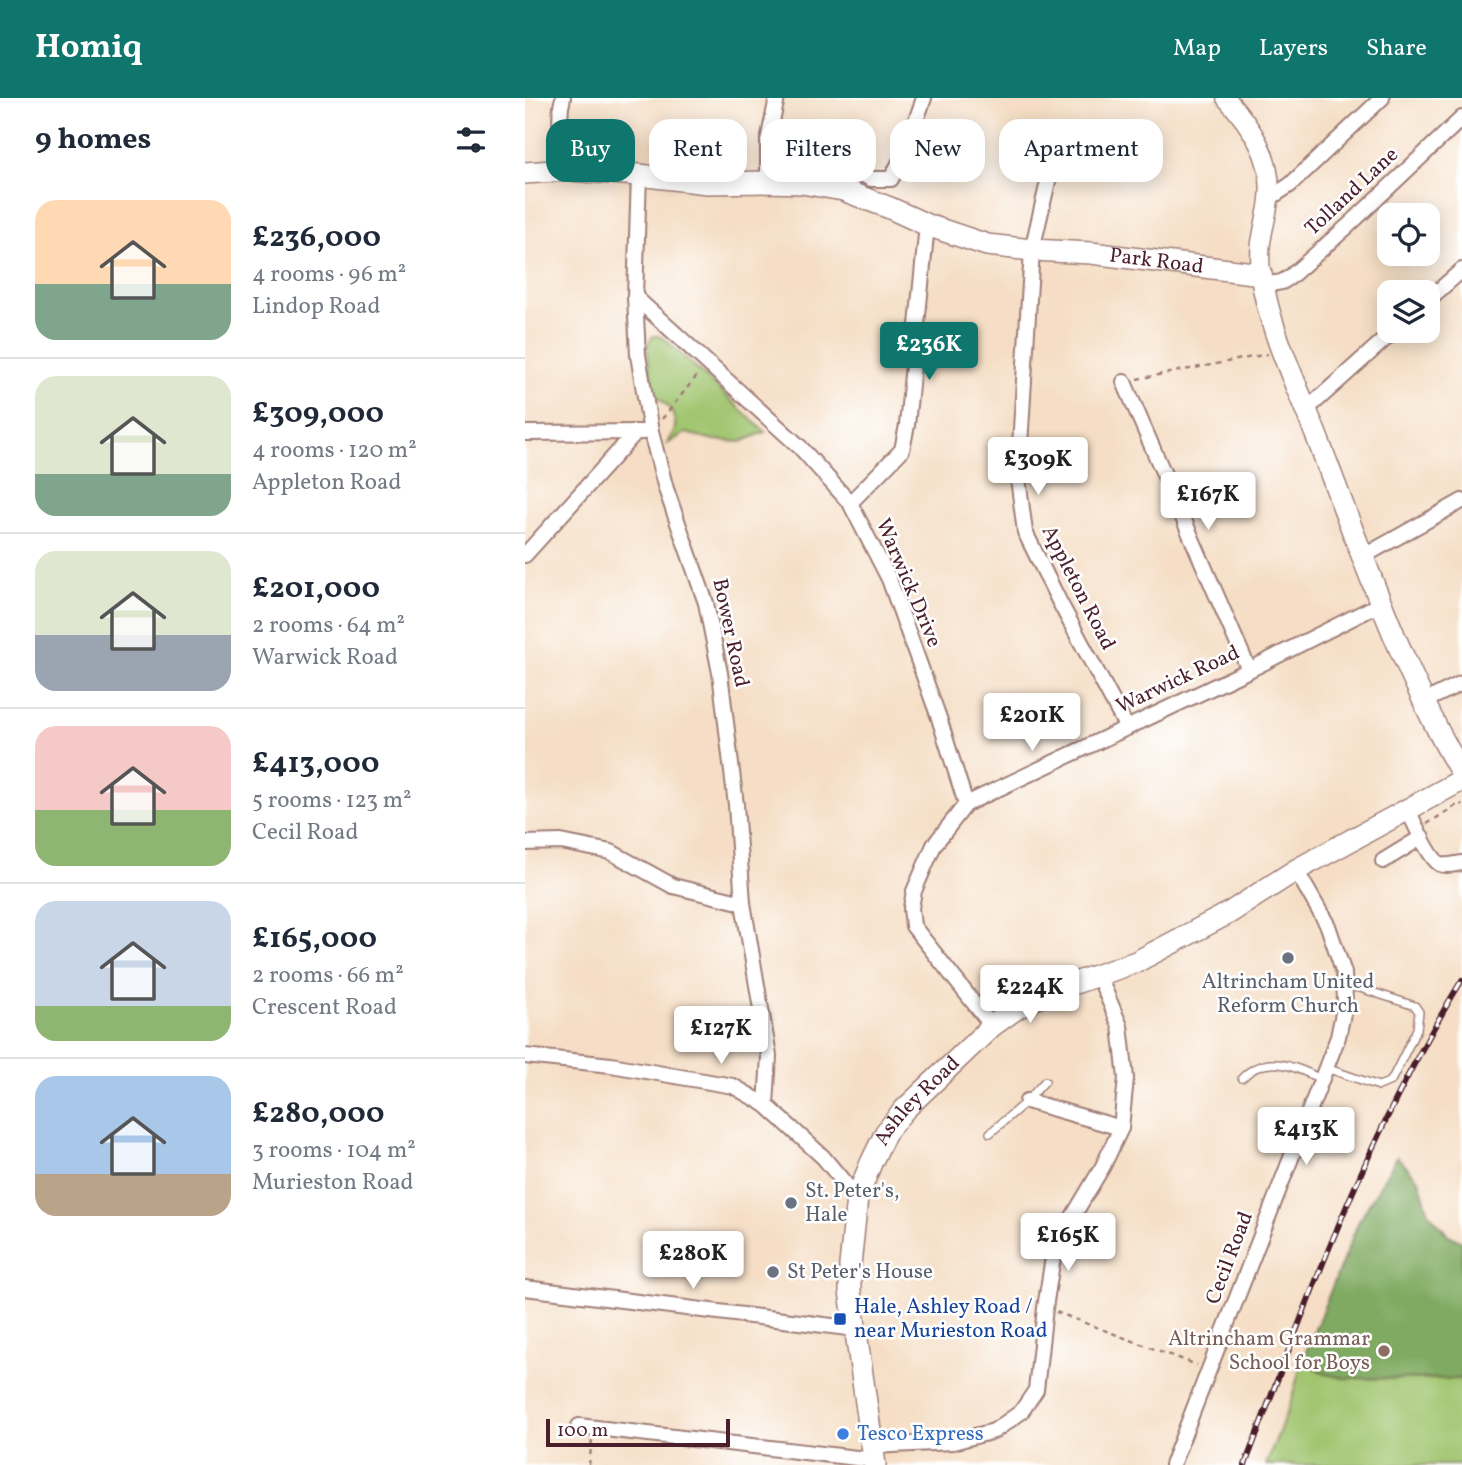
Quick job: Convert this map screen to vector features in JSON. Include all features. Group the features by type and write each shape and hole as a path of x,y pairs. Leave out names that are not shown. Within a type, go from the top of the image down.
{"main road":[{"name":"Park Road","path":"525,173 546,172"},
{"name":"Park Road","path":"635,175 707,183 802,183 843,190 927,225 987,245 1091,253 1262,280"},
{"path":"1262,280 1270,317 1380,604 1423,702 1462,773"},
{"name":"Ashley Road","path":"874,1457 850,1290 850,1265 857,1198 886,1132 904,1110 992,1026 1017,1007 1046,993 1136,962 1229,914 1296,870 1462,780"}],"street":[{"path":"560,119 563,98"},
{"path":"773,119 777,98"},
{"path":"876,180 891,179 904,154 924,98"},
{"path":"1226,98 1249,124 1257,138 1268,175 1270,198 1261,239 1262,280"},
{"path":"1270,198 1290,185 1382,98"},
{"name":"Tolland Lane","path":"1262,280 1282,282 1290,277 1462,118"},
{"name":"Bower Road","path":"639,175 635,297 644,432 706,603 720,673 736,805 743,903 769,1056 766,1105"},
{"name":"Appleton Road","path":"1048,182 1032,250 1018,478 1025,532 1127,728"},
{"path":"850,503 902,450 907,425 927,225"},
{"path":"1440,289 1462,270"},
{"name":"Warwick Drive","path":"635,297 800,447 850,503 889,579 939,718 966,804"},
{"path":"1307,410 1381,343"},
{"path":"1124,382 1249,670"},
{"path":"525,433 644,432"},
{"path":"525,555 644,432"},
{"path":"1363,557 1462,501"},
{"name":"Warwick Road","path":"992,1026 913,926 911,908 914,891 934,845 966,804 1249,670 1380,604"},
{"path":"1423,702 1462,683"},
{"path":"1408,810 1430,855 1439,864 1450,866 1462,863"},
{"path":"1383,861 1420,833"},
{"path":"525,843 561,842 611,852 673,886 743,903"},
{"name":"Cecil Road","path":"1172,1465 1338,1037 1345,1004 1344,973 1328,926 1296,870"},
{"path":"587,1427 874,1457 994,1431 1021,1412 1036,1390 1053,1257 1121,1128 1126,1078 1120,1026 1098,974"},
{"path":"525,1056 611,1065 733,1086 766,1105 823,1157 857,1198"},
{"path":"1027,1101 1121,1128"},
{"path":"525,1288 856,1329"}],"lane":[{"path":"1242,1078 1251,1069 1267,1063 1379,1086 1391,1081 1417,1029 1419,1012 1415,1006 1360,988 1344,986"},
{"path":"990,1133 1027,1101 1045,1081"}],"path":[{"path":"1124,382 1283,352"},
{"path":"644,432 708,363"},
{"path":"1420,833 1459,803 1462,806"},
{"path":"1045,1308 1210,1370"},
{"path":"587,1427 589,1465"}],"green space":[{"path":"653,336 667,341 765,432 741,442 714,440 686,433 667,444 674,432 675,423 666,404 653,396 647,346"},
{"path":"1397,1157 1419,1180 1429,1213 1447,1234 1462,1242 1462,1379 1344,1378 1326,1374 1302,1361 1359,1221"},
{"path":"1302,1361 1326,1374 1344,1378 1462,1379 1462,1465 1266,1465 1291,1401"}],"railway":[{"path":"1245,1465 1317,1279 1369,1156 1428,1038 1462,980"}],"place":[{"name":"Altrincham United Reform Church","path":"1288,958"},
{"name":"St. Peter's, Hale","path":"791,1203"},
{"name":"St Peter's House","path":"773,1272"},
{"name":"Hale, Ashley Road / near Murieston Road","path":"840,1319"},
{"name":"Altrincham Grammar School for Boys","path":"1384,1351"},
{"name":"Tesco Express","path":"843,1434"}]}
